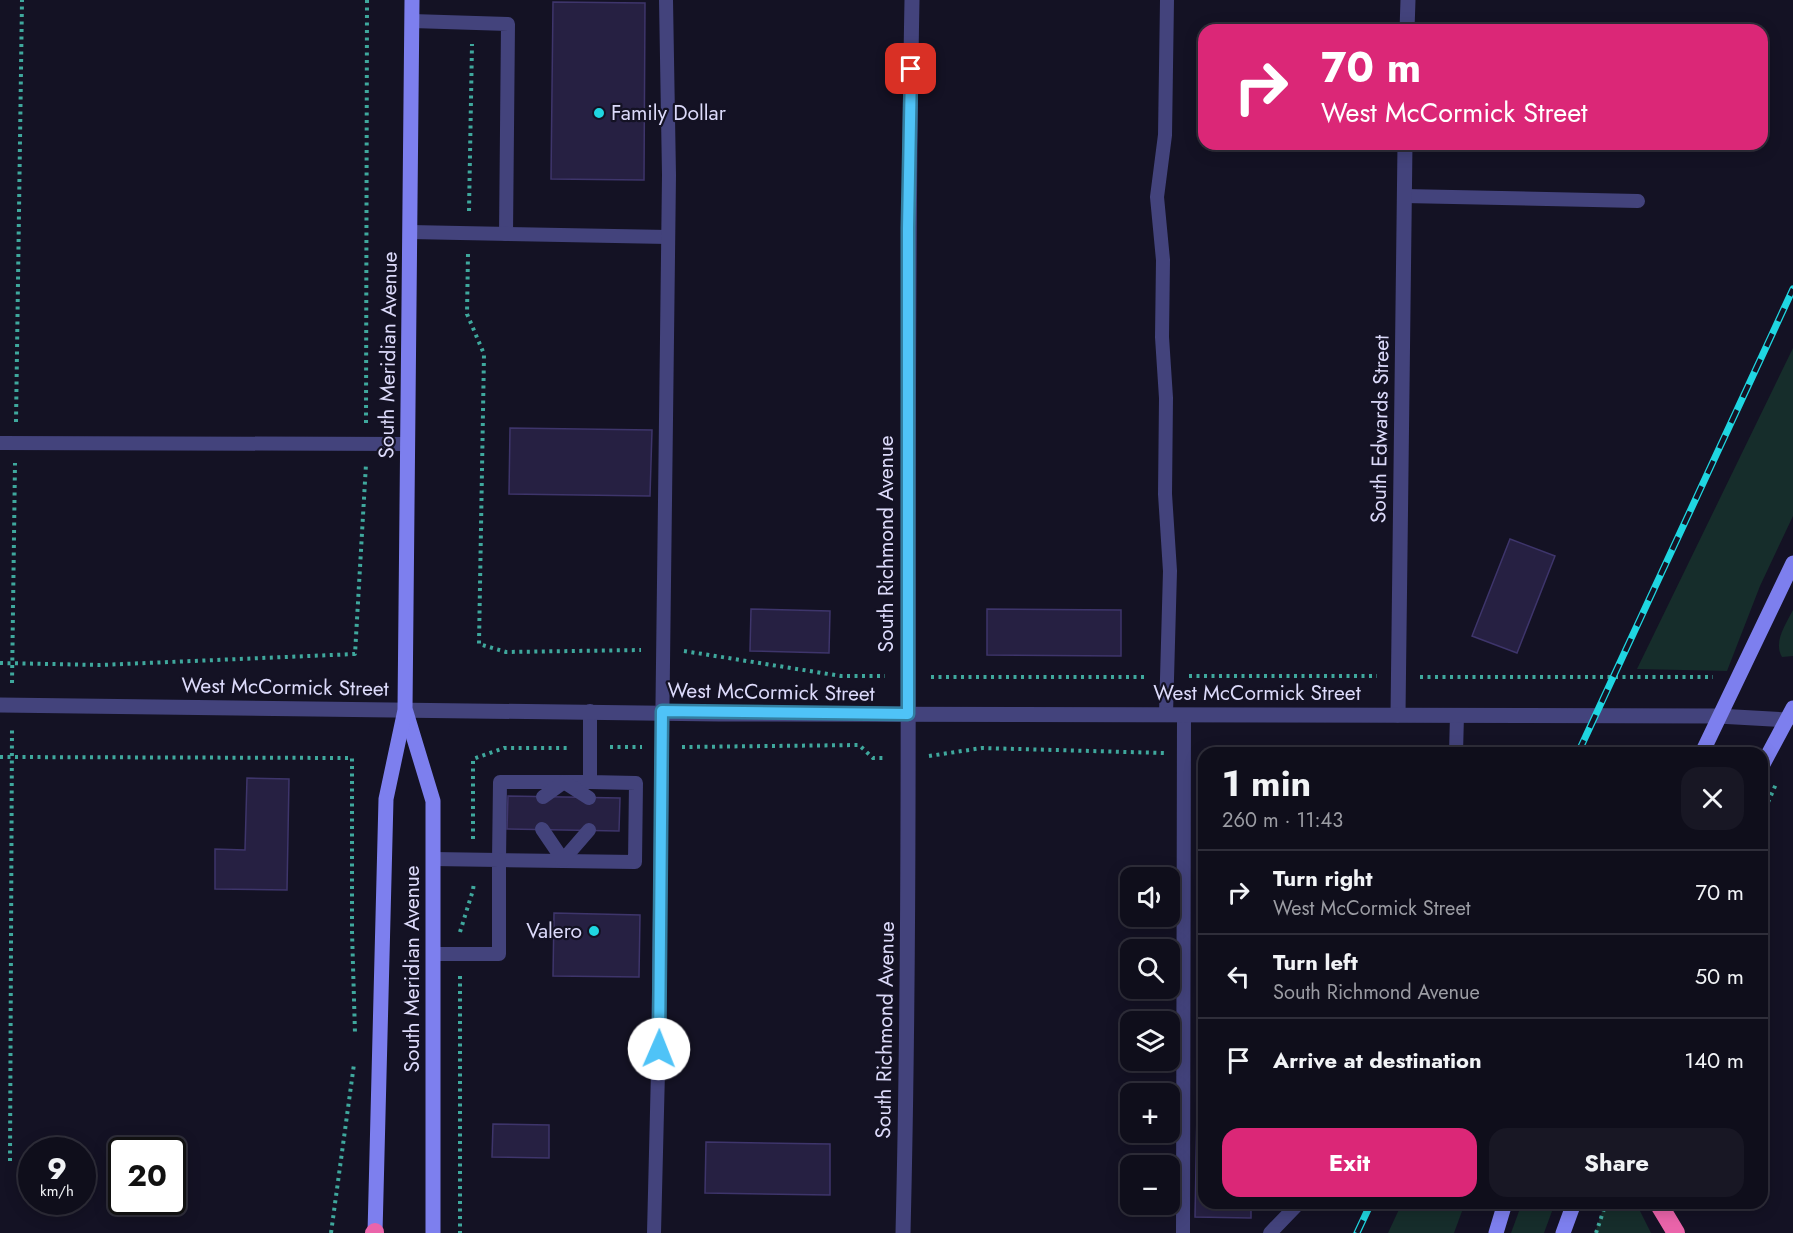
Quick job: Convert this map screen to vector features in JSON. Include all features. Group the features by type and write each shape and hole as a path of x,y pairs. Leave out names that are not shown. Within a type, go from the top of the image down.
{"highway":[{"path":"1662,1209 1676,1233"}],"main road":[{"name":"South Meridian Avenue","path":"375,1233 386,799 405,710 412,0"},
{"path":"1705,747 1793,563"},
{"name":"South Meridian Avenue","path":"405,710 433,801 434,1233"},
{"path":"1768,756 1791,716"},
{"path":"1496,1233 1503,1209"},
{"path":"1563,1233 1572,1209"}],"street":[{"name":"South Richmond Avenue","path":"903,1233 907,1073 908,228 912,0"},
{"path":"1407,24 1408,0"},
{"name":"South Edwards Street","path":"1398,715 1405,150"},
{"name":"West McCormick Street","path":"6,705 908,714 1791,716"}],"lane":[{"path":"654,1233 668,237 666,0"},
{"path":"1167,0 1165,135 1157,196 1163,260 1162,337 1166,398 1165,494 1170,571 1167,714"},
{"path":"412,21 508,24 506,234"},
{"path":"1404,196 1638,201"},
{"path":"410,232 668,237"},
{"path":"0,443 408,444"},
{"path":"590,711 590,782"},
{"path":"1183,1233 1184,715"},
{"path":"1456,747 1457,715"},
{"path":"433,859 474,860 499,860 563,860 635,862 636,783 500,782 499,860 499,954 433,954"},
{"path":"543,797 564,782"},
{"path":"564,782 589,798"},
{"path":"636,825 661,825"},
{"path":"542,829 563,860"},
{"path":"563,860 589,830"},
{"path":"1270,1233 1293,1209"}],"path":[{"path":"10,1161 12,757 6,705 15,443 22,0"},
{"path":"460,1233 460,927 474,891 473,759 504,748 859,745 873,759 945,756 982,748 1184,754"},
{"path":"0,757 352,758 351,932 355,1045"},
{"path":"331,1233 355,1057"},
{"path":"1596,1233 1604,1209"}],"green space":[{"path":"1793,348 1793,516 1760,586 1727,671 1637,669"},
{"path":"1793,610 1793,656 1782,657 1780,639"},
{"path":"1399,1209 1463,1209 1454,1233 1388,1233"},
{"path":"1520,1209 1553,1209 1544,1233 1511,1233"},
{"path":"1603,1209 1639,1209 1651,1233 1595,1233"}],"building":[{"path":"553,2 645,3 644,180 551,179"},
{"path":"510,428 652,430 650,496 509,494"},
{"path":"1510,539 1555,556 1517,653 1472,636"},
{"path":"751,609 830,611 829,653 750,651"},
{"path":"987,609 1121,610 1121,656 987,655"},
{"path":"247,778 289,779 287,890 215,889 215,849 245,850"},
{"path":"508,796 620,798 619,831 507,829"},
{"path":"554,913 640,915 639,977 553,976"},
{"path":"1198,1111 1198,1209 1251,1209 1251,1218 1195,1217"},
{"path":"493,1124 549,1125 549,1158 492,1157"},
{"path":"706,1142 830,1144 830,1195 705,1193"}],"railway":[{"path":"1581,747 1793,289"},
{"path":"1357,1233 1368,1209"}],"place":[{"name":"Family Dollar","path":"599,113"},
{"name":"Valero","path":"594,931"}],"route":[{"path":"659,1049 662,711 719,714 908,714 908,228 911,69"}]}
